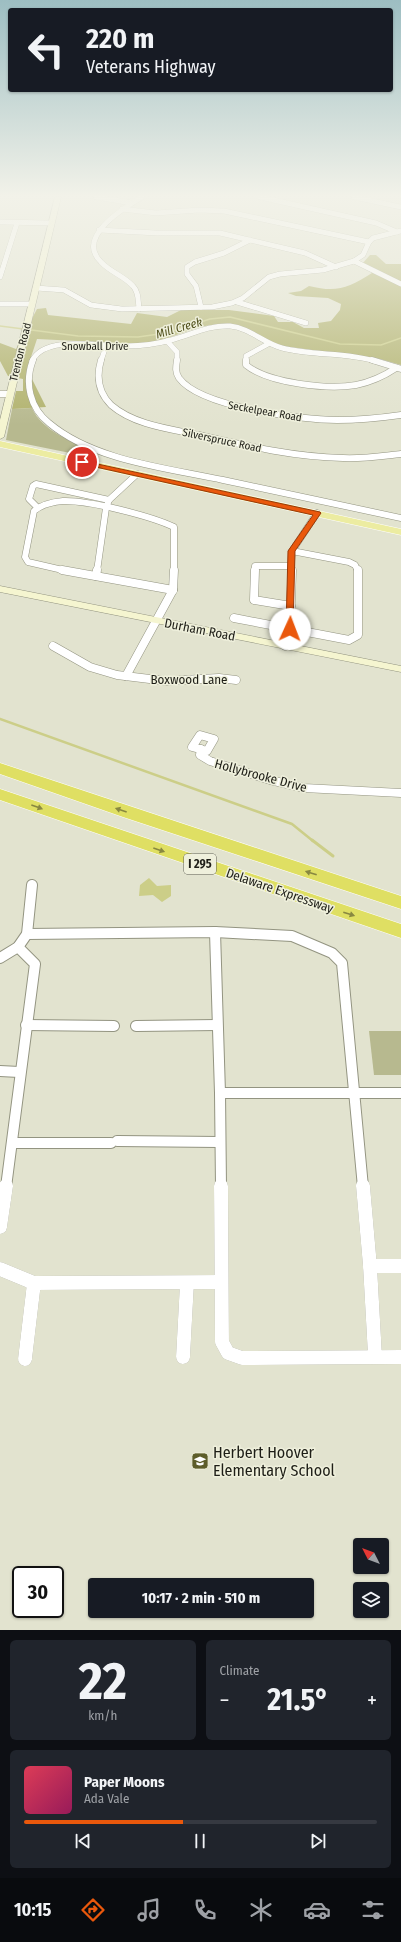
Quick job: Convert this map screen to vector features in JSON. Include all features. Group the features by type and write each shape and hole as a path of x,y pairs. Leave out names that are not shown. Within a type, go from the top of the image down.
{"highway":[{"name":"Delaware Expressway","path":"0,768 401,903"},
{"name":"Delaware Expressway","path":"0,794 98,829 401,931"}],"main road":[{"name":"Trenton Road","path":"0,437 40,273"},
{"path":"0,444 401,532"},
{"name":"Durham Road","path":"0,589 401,668"}],"street":[{"path":"116,273 134,286 138,294 139,309"},
{"path":"187,273 196,286 201,307"},
{"path":"36,288 64,290 97,307 113,309 201,307 236,302 250,294 269,278 280,274 295,273"},
{"path":"378,273 388,280 401,284"},
{"path":"236,302 256,310 294,318 306,323"},
{"path":"0,304 32,304"},
{"name":"Snowball Drive","path":"398,369 359,357 291,350 268,344 246,330 222,326 202,328 167,341 139,346 64,345 42,351 32,360 28,380 31,400 42,416 55,428 75,441 105,453 129,460 401,518"},
{"name":"Seckelpear Road","path":"167,341 178,351 175,365 180,380 190,389 213,400 286,415 324,420 359,420 401,415"},
{"path":"268,344 246,356 244,361 246,366 254,373 288,381 328,386 348,386 372,381 398,369"},
{"name":"Silverspruce Road","path":"106,346 98,374 101,391 116,408 145,422 165,428 309,456 365,458 401,454"},
{"path":"13,381 28,380"},
{"path":"0,394 10,394"},
{"path":"96,576 106,508 109,500 137,474"},
{"path":"37,507 29,499 33,486 36,484 109,500"},
{"path":"232,494 241,484"},
{"path":"126,676 156,620 170,598 173,590 174,527 159,520 70,501 52,503 37,507 32,514 26,559 38,566 173,590"},
{"path":"285,646 290,629 292,551 317,513"},
{"path":"234,618 349,640 355,639 358,635 358,569 355,565 349,562 292,551"},
{"path":"290,606 254,600 254,573 255,566 292,566"},
{"name":"Boxwood Lane","path":"53,646 68,652 92,668 126,676 166,681 214,677 236,680"},
{"name":"Hollybrooke Drive","path":"201,749 200,755 210,761 292,786 319,790 401,793"},
{"path":"0,958 18,947 27,934 32,885"},
{"path":"27,934 215,932 292,936 332,953 342,963 370,1266 375,1356"},
{"path":"215,932 220,1093 219,1142 222,1342 228,1353 242,1358 401,1357"},
{"path":"0,1227 35,964 18,947"},
{"path":"26,1025 114,1026"},
{"path":"136,1026 217,1025"},
{"path":"0,1071 20,1072"},
{"path":"220,1093 401,1093"},
{"path":"12,1143 219,1142"},
{"path":"370,1266 401,1266"},
{"path":"0,1269 34,1283 221,1282"},
{"path":"25,1359 34,1283"},
{"path":"183,1357 187,1283"}],"shaded area":[{"path":"372,273 401,273 401,365 380,359 275,345 246,328 218,324 199,327 156,342 138,344 37,339 27,369 46,407 12,409 16,391 23,391 23,379 8,376 0,361 0,343 16,349 37,309 46,308 48,315 131,324 137,313 167,317 181,310 229,310 274,316 278,322 293,322 304,328 319,328 318,323 331,321 340,310 341,304 328,298 296,296 288,293 301,291 309,286 327,289 342,288"},
{"path":"32,408 43,423 51,430 68,440 95,452 90,457 6,440 12,409"},
{"path":"149,878 157,886 171,885 171,896 162,902 153,895 139,896 140,885"},
{"path":"369,1031 401,1031 401,1075 374,1075"}],"waterway":[{"name":"Mill Creek","path":"0,326 78,336 138,337 166,333 210,319 230,317 340,344 381,345 401,338"},
{"path":"0,719 292,824 313,841"},
{"path":"312,840 333,856"}],"place":[{"name":"Herbert Hoover Elementary School","path":"200,1461"}],"route":[{"path":"82,462 317,513 292,551 290,629"}]}
